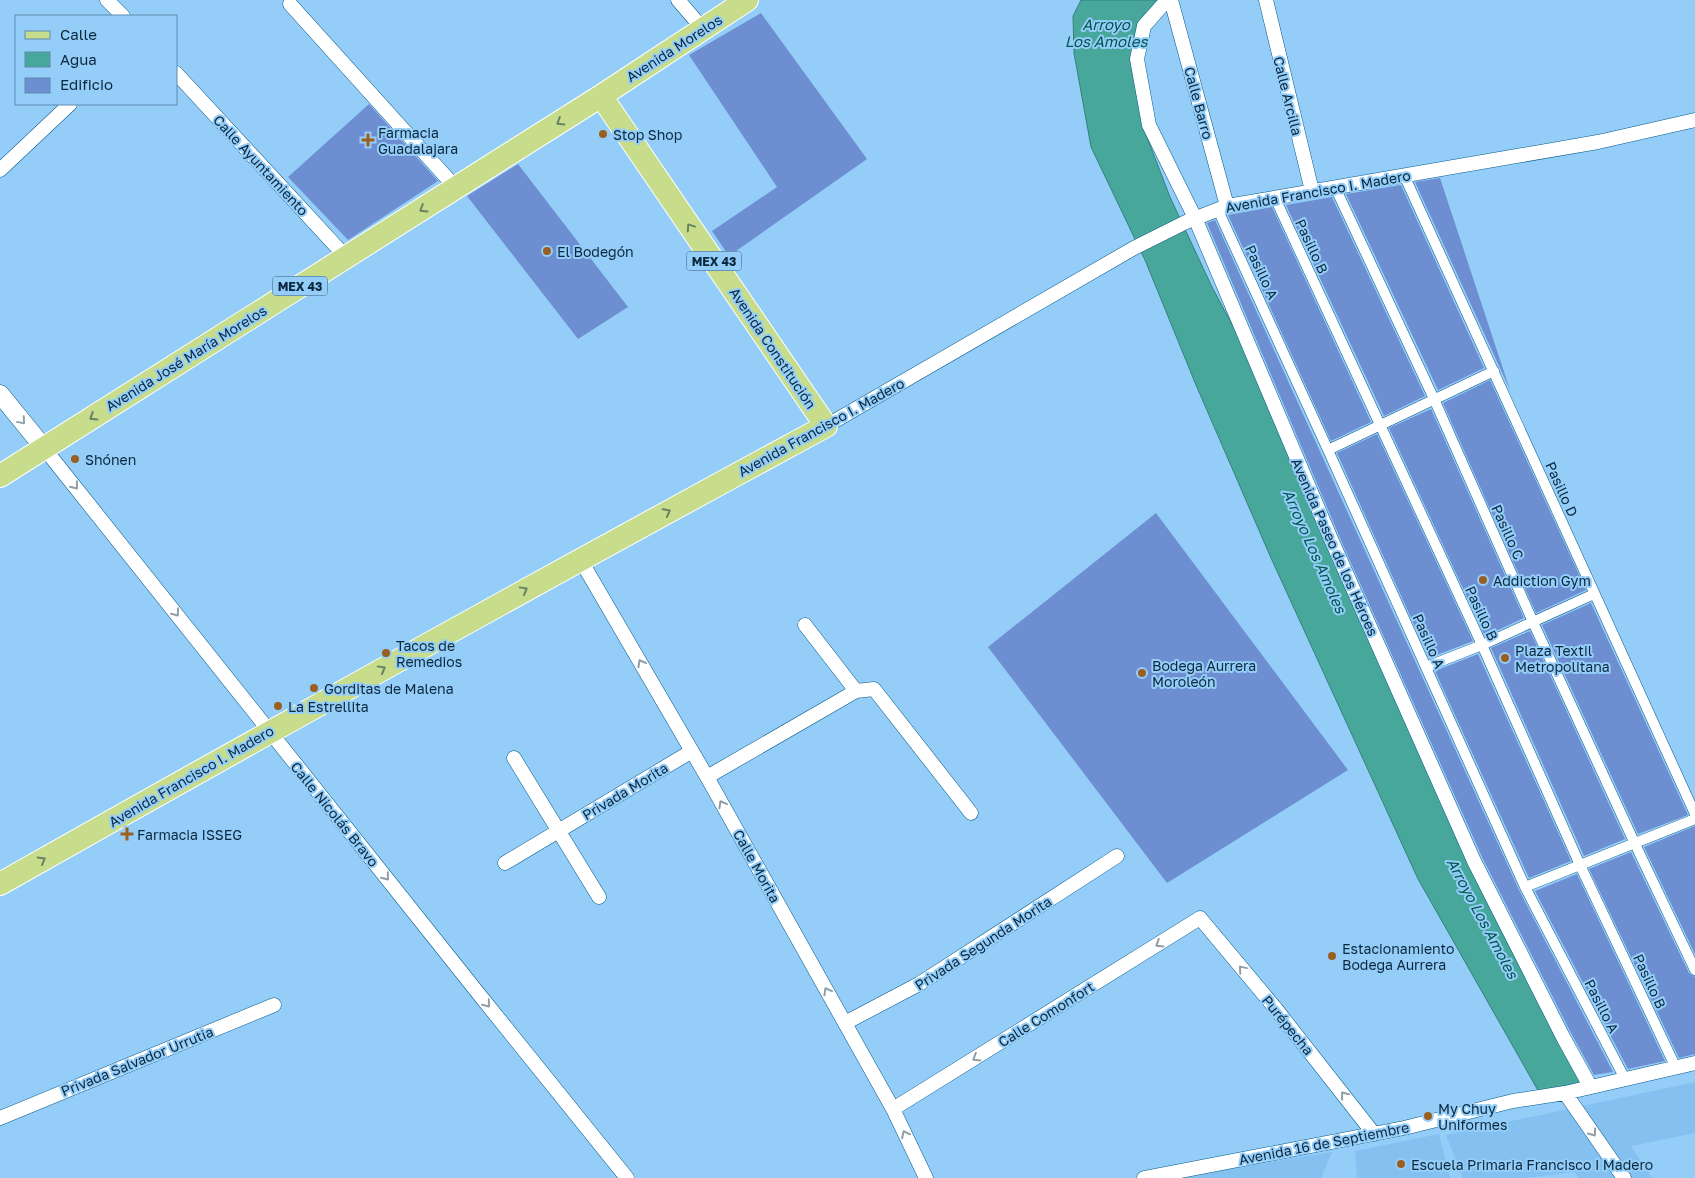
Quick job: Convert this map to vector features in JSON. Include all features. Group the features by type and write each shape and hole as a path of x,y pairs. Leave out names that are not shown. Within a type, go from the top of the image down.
{"main road":[{"name":"Avenida Morelos","path":"601,96 746,0"},
{"name":"Avenida José María Morelos","path":"0,476 601,96"},
{"name":"Avenida Constitución","path":"601,96 826,426"},
{"name":"Avenida Francisco I. Madero","path":"0,884 269,731 826,426"}],"street":[{"path":"107,0 122,15"},
{"path":"678,0 702,29"},
{"name":"Avenida Paseo de los Héroes","path":"1167,0 1144,26 1137,59 1149,125 1474,861 1563,1037 1590,1086"},
{"name":"Calle Barro","path":"1171,0 1222,208"},
{"name":"Calle Arcilla","path":"1266,0 1312,191"},
{"path":"290,4 456,188"},
{"name":"Calle Ayuntamiento","path":"178,75 346,257"},
{"path":"0,170 69,105"},
{"name":"Avenida Francisco I. Madero","path":"826,426 1134,248 1190,220 1222,208 1598,142 1695,120"},
{"name":"Pasillo D","path":"1404,175 1695,814"},
{"name":"Pasillo C","path":"1334,188 1434,399 1533,622 1695,970"},
{"name":"Pasillo B","path":"1275,198 1482,645 1580,865 1676,1068"},
{"name":"Pasillo A","path":"1222,208 1328,450 1525,887 1625,1079"},
{"path":"1328,450 1494,371"},
{"path":"0,394 44,448"},
{"name":"Calle Nicolás Bravo","path":"44,448 627,1178"},
{"name":"Calle Morita","path":"580,559 692,751 893,1109 926,1178"},
{"path":"1426,667 1482,645 1594,594"},
{"path":"805,625 856,691"},
{"path":"707,778 856,691 874,689 971,814"},
{"name":"Privada Morita","path":"505,863 557,830 692,751"},
{"path":"514,758 599,897"},
{"path":"1525,887 1695,819"},
{"name":"Privada Segunda Morita","path":"844,1023 919,984 1117,856"},
{"name":"Calle Comonfort","path":"893,1109 1200,918"},
{"name":"Purépecha","path":"1200,918 1276,1009 1374,1134"},
{"name":"Privada Salvador Urrutia","path":"0,1118 274,1005"},
{"name":"Avenida 16 de Septiembre","path":"1144,1178 1374,1134 1513,1101 1565,1093 1695,1063"},
{"path":"1565,1093 1624,1178"}],"shaded area":[{"path":"1695,1082 1695,1133 1631,1146 1652,1178 1579,1178 1574,1172 1526,1178 1463,1178 1446,1135"},
{"name":"Escuela Primaria Francisco I Madero","path":"1439,1134 1450,1178 1357,1178 1355,1151"},
{"path":"1332,1152 1321,1178 1170,1178"}],"water":[{"name":"Arroyo Los Amoles","path":"1081,0 1162,0 1142,23 1143,127 1170,197 1212,287 1259,375 1328,538 1586,1085 1540,1094 1418,879 1271,558 1196,385 1145,260 1091,147 1074,53 1073,16"}],"building":[{"path":"761,13 867,159 729,256 712,231 777,187 689,55"},
{"name":"Farmacia Guadalajara","path":"369,104 438,181 348,240 288,177"},
{"name":"El Bodegón","path":"518,164 628,307 578,339 467,196"},
{"path":"1440,178 1510,390 1415,182"},
{"path":"1401,185 1484,368 1438,390 1346,194"},
{"path":"1332,197 1425,396 1384,416 1286,205"},
{"path":"1272,207 1371,422 1331,441 1228,215"},
{"path":"1215,220 1519,890 1613,1072 1594,1075 1482,857 1343,545 1207,223"},
{"path":"1490,380 1586,590 1536,613 1443,403"},
{"path":"1431,409 1524,618 1485,636 1389,428"},
{"path":"1377,434 1473,641 1429,658 1337,453"},
{"name":"Bodega Aurrera Moroleón","path":"1156,513 1348,770 1167,883 988,647"},
{"path":"1591,603 1688,815 1638,834 1542,625"},
{"path":"1530,631 1625,839 1584,856 1491,648"},
{"path":"1478,654 1571,861 1529,878 1435,671"},
{"path":"1695,826 1695,954 1644,847"},
{"path":"1631,852 1689,973 1695,977 1695,1054 1679,1058 1589,869"},
{"path":"1577,874 1665,1061 1628,1069 1535,891"}],"place":[{"name":"Stop Shop","path":"603,134"},
{"name":"Farmacia Guadalajara","path":"368,140"},
{"name":"El Bodegón","path":"547,251"},
{"name":"Shónen","path":"75,459"},
{"name":"Addiction Gym","path":"1483,580"},
{"name":"Tacos de Remedios","path":"386,653"},
{"name":"Plaza Textil Metropolitana","path":"1505,658"},
{"name":"Bodega Aurrera Moroleón","path":"1142,673"},
{"name":"Gorditas de Malena","path":"314,688"},
{"name":"La Estrellita","path":"278,706"},
{"name":"Farmacia ISSEG","path":"127,834"},
{"name":"Estacionamiento Bodega Aurrera","path":"1332,956"},
{"name":"My Chuy Uniformes","path":"1428,1116"},
{"name":"Escuela Primaria Francisco I Madero","path":"1401,1164"}]}
